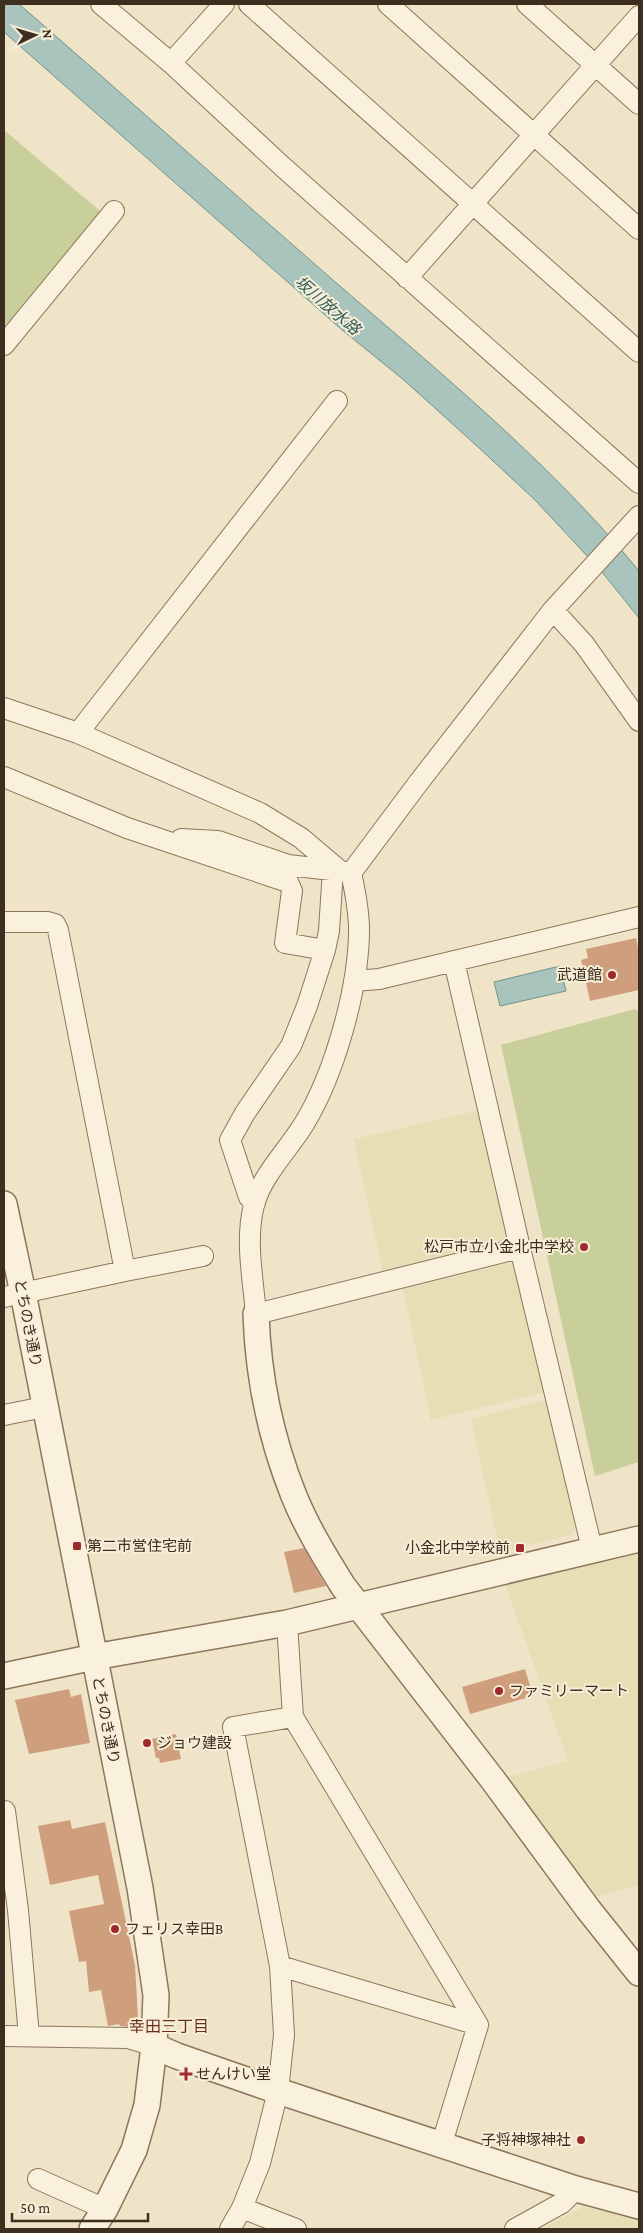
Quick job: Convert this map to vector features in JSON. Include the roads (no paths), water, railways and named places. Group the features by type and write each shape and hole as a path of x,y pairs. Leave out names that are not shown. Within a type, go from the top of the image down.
{"street":[{"path":"101,4 171,63 283,168 639,483"},
{"path":"171,63 224,4"},
{"path":"249,4 639,352"},
{"path":"388,4 639,228"},
{"path":"527,4 639,104"},
{"path":"406,278 639,16"},
{"path":"4,345 114,211"},
{"path":"78,732 337,400"},
{"path":"254,1203 249,1197 230,1140 244,1113 291,1046 307,1006 325,950 341,871 419,782 557,607 638,517"},
{"path":"557,607 639,721"},
{"path":"4,708 78,732 260,813 301,838 341,871 356,897 359,925 354,981 338,1042 317,1100 304,1124 265,1182 254,1203 251,1248 257,1347 282,1463 294,1496 320,1548 343,1586 493,1780 588,1909 639,1973"},
{"path":"4,777 127,828 288,882 292,891 285,942 325,950"},
{"path":"156,838 218,841 288,865 341,871"},
{"path":"354,981 379,979 639,918"},
{"path":"4,922 48,922 55,924 58,930 125,1271"},
{"path":"454,961 592,1549"},
{"name":"とちのき通り","path":"4,1204 13,1295 44,1407 140,1888 156,1995 154,2046 146,2105 134,2150 105,2208 92,2229"},
{"path":"256,1314 520,1248"},
{"path":"13,1295 204,1256"},
{"path":"4,1415 44,1407"},
{"path":"4,1676 94,1657 287,1623 639,1539"},
{"path":"287,1623 293,1717 478,2025 442,2143"},
{"path":"230,2229 242,2208 260,2163 278,2091 284,2035 280,1966 233,1727 293,1717"},
{"path":"4,1812 18,1910 29,2036"},
{"path":"280,1966 478,2025"},
{"path":"4,2036 128,2038 278,2091 442,2143 576,2189 639,2206"},
{"path":"38,2179 105,2208"},
{"path":"515,2229 562,2203 576,2189"},
{"path":"242,2208 296,2229"}],"water":[{"name":"坂川放水路","path":"4,4 19,4 453,384 531,455 568,492 639,571 639,618 602,572 535,500 478,447 405,381 341,329 4,32"},
{"path":"560,966 566,991 500,1006 494,982"}],"place":[{"name":"武道館","path":"612,975"},
{"name":"松戸市立小金北中学校","path":"584,1247"},
{"name":"第二市営住宅前","path":"77,1546"},
{"name":"小金北中学校前","path":"520,1548"},
{"name":"ファミリーマート","path":"499,1691"},
{"name":"ジョウ建設","path":"147,1743"},
{"name":"フェリス幸田B","path":"115,1929"},
{"name":"せんけい堂","path":"186,2074"},
{"name":"子将神塚神社","path":"581,2140"}],"district":[{"name":"幸田三丁目","path":"169,2026"}]}
